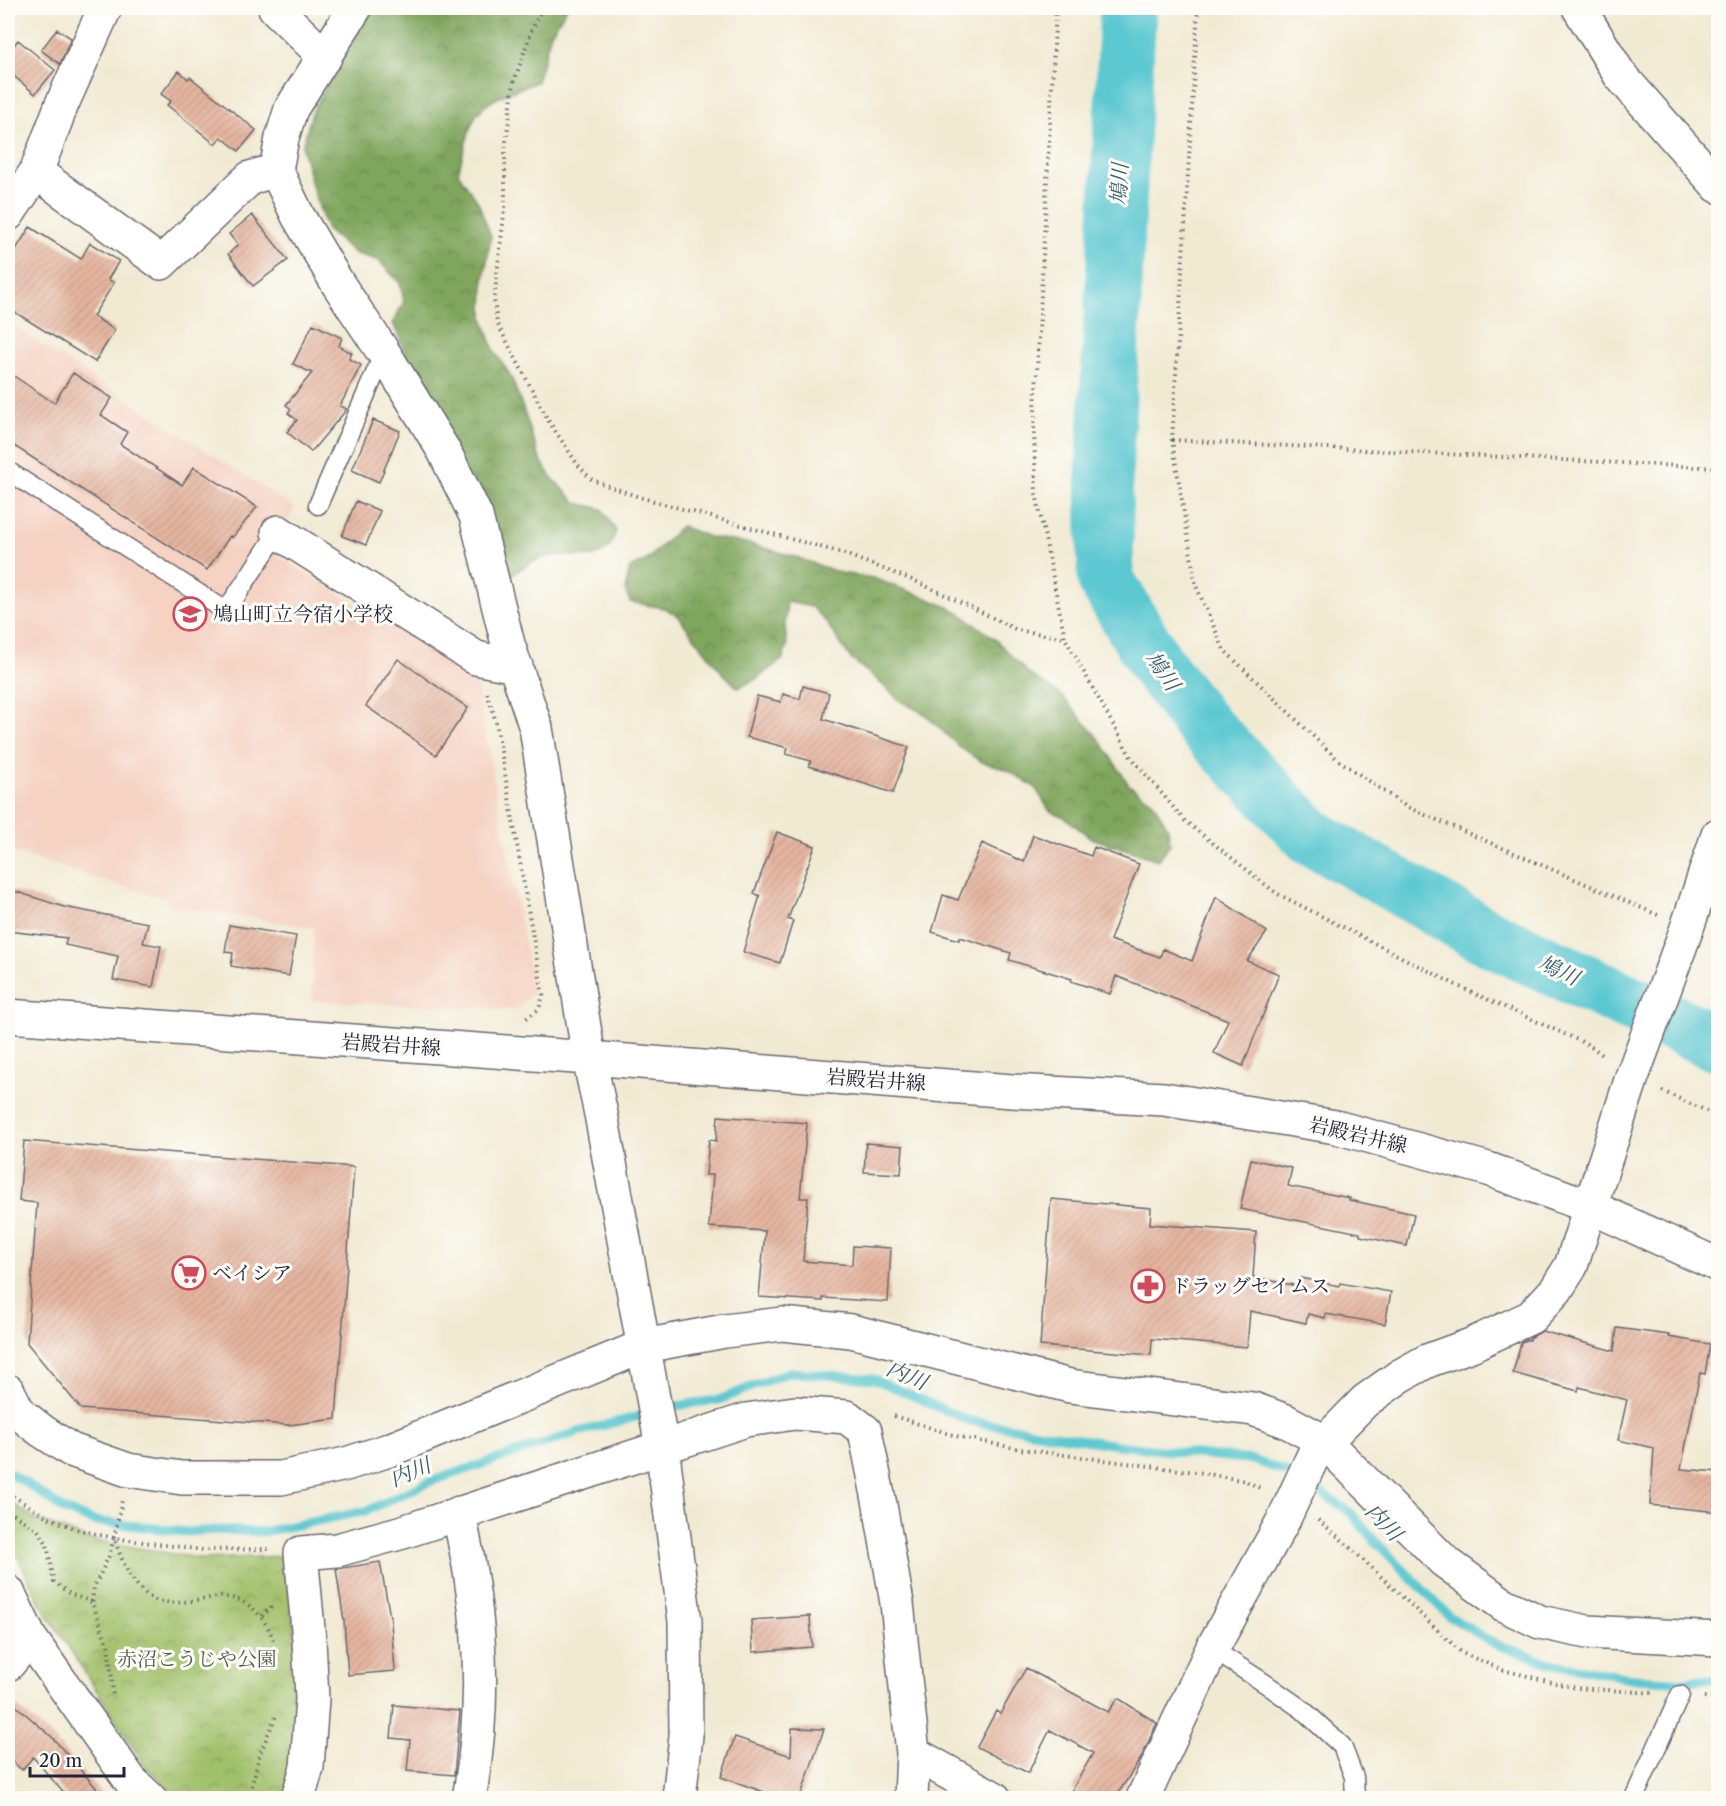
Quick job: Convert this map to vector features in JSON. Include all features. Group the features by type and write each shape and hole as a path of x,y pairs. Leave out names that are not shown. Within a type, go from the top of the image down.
{"street":[{"path":"8,214 36,172 62,104 105,8"},
{"path":"275,8 325,57"},
{"path":"355,8 291,108 276,170 298,216 338,284 384,353 444,451 476,516 508,644 536,728 589,1058 662,1447 685,1621 686,1736 678,1798"},
{"path":"1579,8 1620,75 1719,186"},
{"path":"36,172 161,262 250,178 276,170"},
{"path":"278,532 476,658 516,666"},
{"path":"1143,1798 1212,1649 1283,1521 1294,1494 1320,1447 1365,1401 1400,1377 1427,1361 1471,1345 1531,1317 1556,1290 1571,1266 1632,1077 1719,835"},
{"name":"岩殿岩井線","path":"8,1016 1164,1100 1336,1127 1488,1169 1591,1207 1719,1265"},
{"path":"8,1391 19,1413 42,1431 72,1450 128,1470 182,1478 281,1478 346,1464 389,1450 644,1346 725,1331 782,1324 851,1331 1070,1386 1253,1409 1286,1421 1320,1447 1444,1561 1504,1605 1539,1622 1587,1632 1719,1639"},
{"path":"298,1798 307,1767 312,1699 301,1553 337,1550 403,1532 746,1420 795,1413 847,1417 865,1431 897,1603 913,1753 910,1798"},
{"path":"459,1513 472,1584 478,1638 480,1700 476,1762 469,1798"},
{"path":"8,1592 30,1638 133,1793"},
{"path":"8,1664 30,1638"},
{"path":"913,1753 994,1798"}],"lane":[{"path":"318,505 384,353"},
{"path":"8,471 226,611 278,532"},
{"path":"1212,1649 1266,1683 1303,1710 1342,1746 1354,1777 1355,1798"},
{"path":"1634,1798 1680,1695"}],"path":[{"path":"542,8 531,29 514,82 505,148 505,207 494,300 497,323 548,420 578,465 592,480 639,497 842,554 915,581 1017,630 1065,638"},
{"path":"1056,8 1034,429 1036,493 1065,638 1131,757 1185,821 1276,893 1462,988 1589,1045 1632,1077 1719,1116"},
{"path":"1198,8 1172,440 1196,586 1224,650 1337,759 1407,807 1687,928"},
{"path":"1172,440 1719,468"},
{"path":"476,658 496,722 543,995 539,1009 518,1021"},
{"path":"8,1493 47,1517 79,1530 114,1538 203,1550 278,1549 301,1553"},
{"path":"8,1511 38,1530 47,1544 54,1582 70,1594 92,1602"},
{"path":"111,1705 112,1678 108,1646 92,1602 94,1587 109,1556 114,1538"},
{"path":"114,1538 122,1563 136,1584 155,1600 175,1603 219,1597 238,1599 262,1616 276,1648"},
{"path":"249,1798 260,1753 278,1711"}],"shaded area":[{"name":"鳩山町立今宿小学校","path":"8,323 295,508 270,551 475,677 534,993 515,1010 312,1001 314,928 168,905 167,898 124,887 8,850"}],"green space":[{"path":"372,8 567,8 551,33 537,82 489,103 477,114 458,173 478,202 491,236 484,279 483,317 494,351 511,376 539,457 550,476 577,503 602,509 616,531 612,542 602,553 588,557 557,555 544,557 508,577 436,409 408,360 393,323 404,301 400,283 378,260 356,254 327,230 302,148 312,112"},
{"path":"681,526 709,537 750,544 796,557 840,573 873,578 957,611 995,639 1028,673 1062,696 1099,739 1129,785 1153,802 1168,828 1170,845 1158,860 1091,838 1064,817 1049,810 1035,787 1008,770 982,762 959,747 925,714 900,701 851,659 826,622 812,607 787,602 785,625 787,645 783,659 756,679 738,688 720,670 677,615 664,608 630,602 625,590 630,568 647,560"},
{"name":"赤沼こうじや公園","path":"8,1501 36,1519 87,1539 203,1559 282,1556 293,1616 298,1677 295,1738 284,1798 179,1798 146,1767 40,1603 8,1537"}],"building":[{"path":"57,29 71,38 60,64 41,50"},
{"path":"18,40 55,70 35,94 8,71 8,52"},
{"path":"179,71 188,79 190,77 256,130 239,151 221,137 215,144 167,105 171,101 161,94"},
{"path":"252,215 288,260 253,286 228,254 238,245 229,234"},
{"path":"30,227 81,259 90,243 119,261 108,279 114,283 93,316 115,330 95,362 8,308 8,262"},
{"path":"313,324 342,338 339,346 352,353 349,359 361,365 340,406 347,409 311,452 287,432 297,420 288,413 291,409 286,405 312,373 293,364"},
{"path":"8,372 54,403 73,373 112,398 101,415 127,432 120,444 182,485 194,467 257,507 232,538 230,536 207,570 8,442"},
{"path":"373,420 400,431 379,482 352,470"},
{"path":"356,501 380,511 366,545 342,536"},
{"path":"398,659 468,708 436,755 366,706"},
{"path":"803,686 829,693 823,719 909,747 893,793 809,766 811,761 786,754 788,748 747,737 757,696 781,702 783,694 800,699"},
{"path":"777,832 815,846 788,919 793,921 780,963 743,952 760,896 754,893"},
{"path":"1033,835 1091,856 1094,847 1139,864 1110,940 1160,957 1163,949 1192,961 1216,897 1267,932 1247,961 1279,974 1243,1066 1214,1053 1228,1020 1116,976 1110,994 1071,981 1072,979 1009,960 1011,953 960,937 959,940 932,932 943,895 958,900 982,843 1024,862"},
{"path":"8,889 64,907 148,923 143,943 161,946 153,987 113,980 118,956 65,945 67,938 8,931"},
{"path":"229,925 296,936 289,976 231,966 233,953 225,952"},
{"path":"718,1116 807,1123 800,1198 808,1198 803,1261 852,1265 853,1246 891,1248 888,1302 759,1297 765,1231 709,1227 713,1175 706,1175 709,1140 716,1141"},
{"name":"ベイシア","path":"24,1141 354,1167 336,1419 288,1425 81,1409 27,1343 37,1203 19,1201"},
{"path":"866,1143 903,1146 901,1174 864,1172"},
{"path":"1251,1159 1292,1168 1288,1186 1414,1214 1407,1246 1360,1236 1360,1233 1240,1209"},
{"name":"ドラッグセイムス","path":"1051,1199 1151,1208 1150,1224 1256,1232 1253,1277 1298,1286 1300,1278 1339,1286 1340,1283 1391,1292 1385,1324 1326,1314 1325,1318 1308,1314 1306,1323 1250,1311 1247,1347 1152,1339 1151,1355 1040,1346"},
{"path":"1617,1328 1669,1335 1669,1337 1710,1344 1705,1374 1700,1373 1681,1469 1719,1472 1719,1512 1650,1505 1654,1448 1618,1440 1627,1400 1579,1387 1578,1391 1513,1373 1521,1342 1530,1340 1542,1331 1614,1351"},
{"path":"380,1562 391,1622 395,1671 348,1675 344,1621 336,1569"},
{"path":"810,1616 812,1647 753,1652 751,1620"},
{"path":"1026,1668 1108,1712 1118,1698 1157,1723 1141,1758 1115,1798 1085,1798 1072,1790 1093,1753 1050,1730 1028,1773 977,1747 996,1711 1000,1714"},
{"path":"8,1699 51,1736 105,1798 68,1798 33,1757 22,1770 8,1758"},
{"path":"394,1705 460,1711 454,1775 407,1771 410,1740 391,1738"},
{"path":"792,1728 824,1729 800,1798 765,1798 767,1793 721,1777 735,1737 791,1756"}],"waterway":[{"name":"鳩川","path":"1128,8 1104,476 1106,580 1155,662 1200,722 1310,836 1484,935 1718,1044"},
{"name":"内川","path":"8,1472 64,1510 93,1521 186,1532 218,1530 262,1532 366,1511 429,1482 578,1432 686,1404 719,1400 789,1372 874,1379 970,1421 1116,1445 1253,1460 1290,1473 1350,1512 1371,1537 1449,1616 1495,1644 1549,1663 1636,1679 1686,1682 1701,1679 1718,1680"}],"place":[{"name":"鳩山町立今宿小学校","path":"190,614"},
{"name":"ベイシア","path":"189,1273"},
{"name":"ドラッグセイムス","path":"1148,1286"}]}
